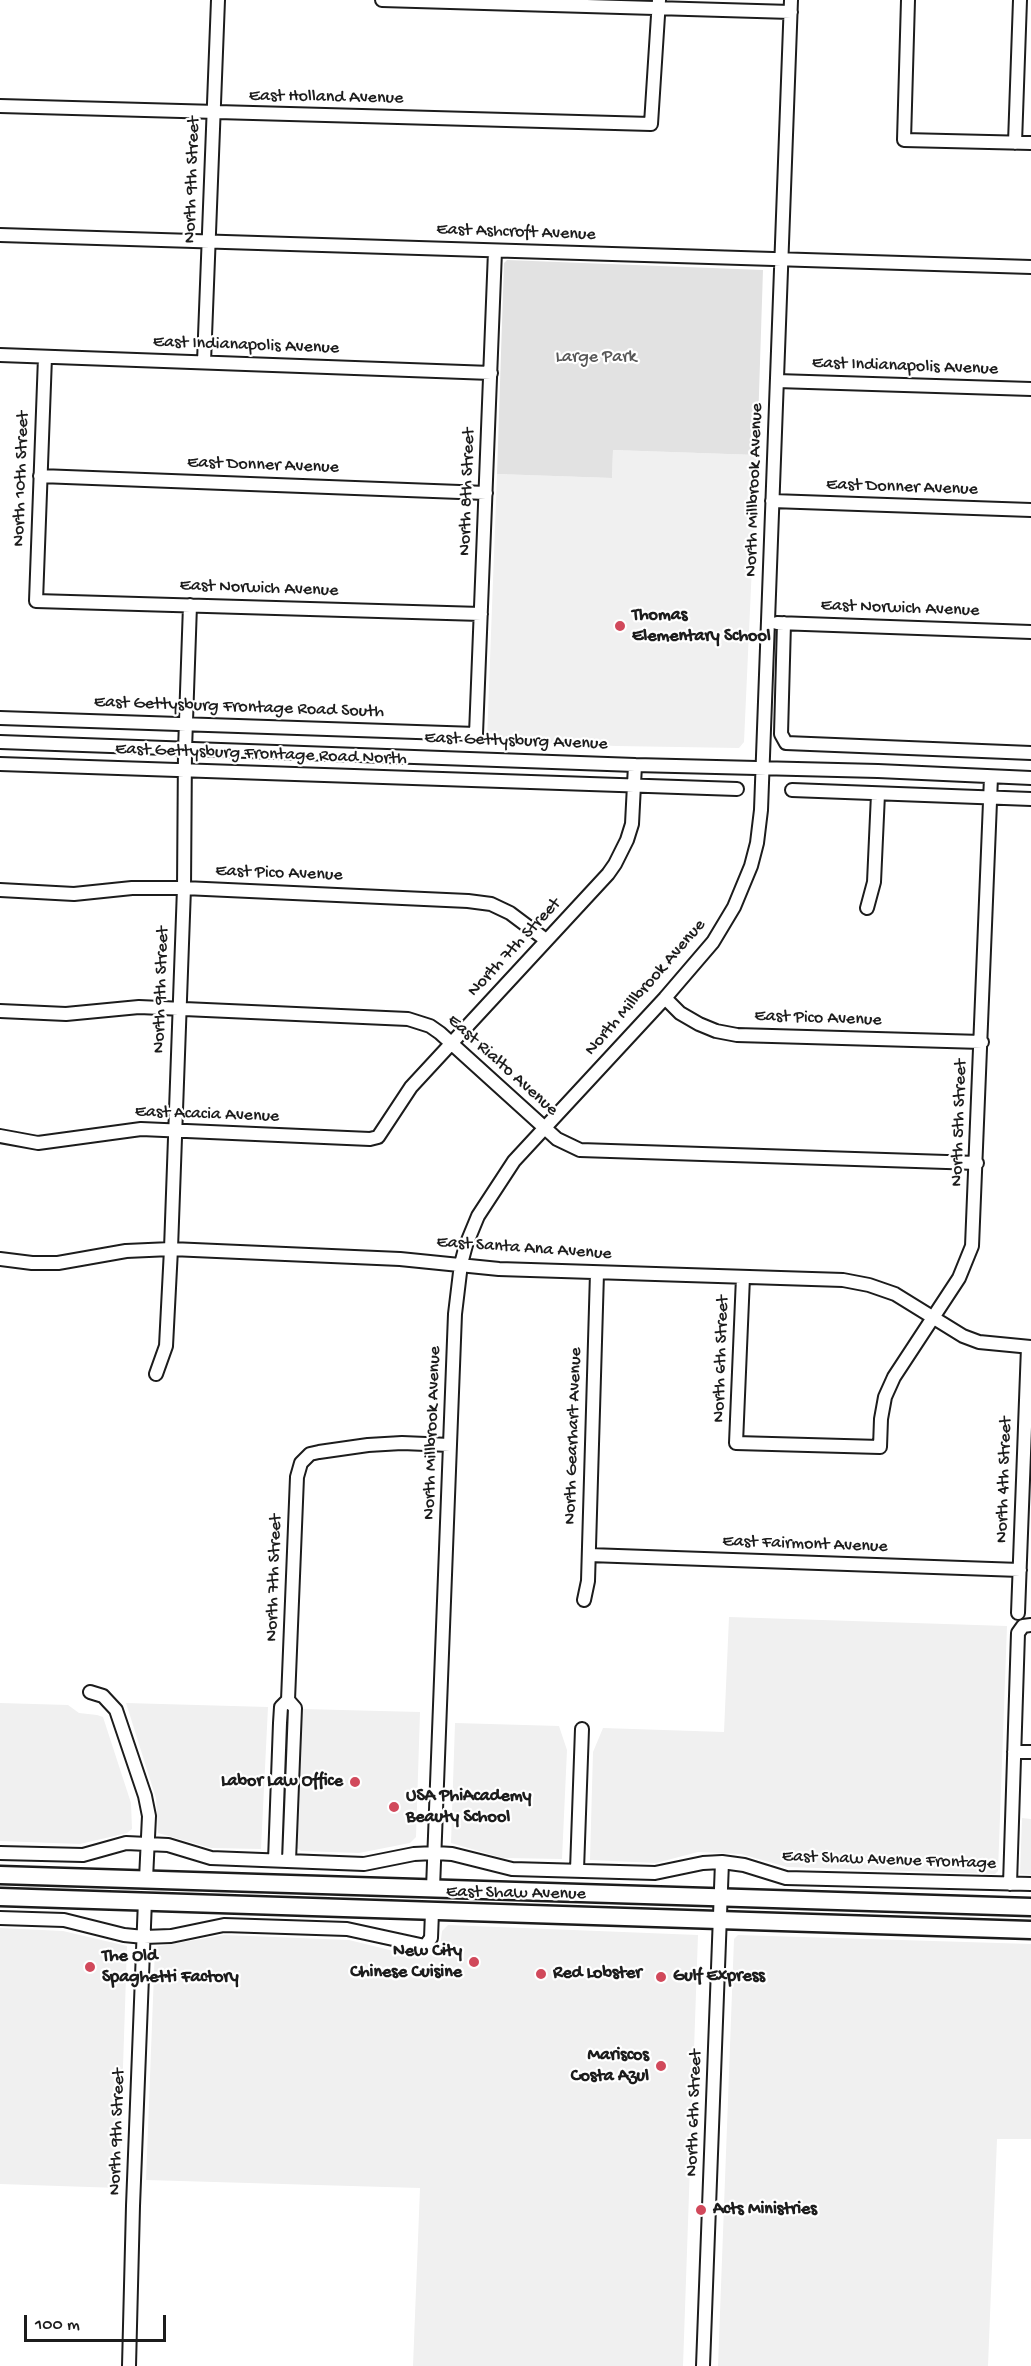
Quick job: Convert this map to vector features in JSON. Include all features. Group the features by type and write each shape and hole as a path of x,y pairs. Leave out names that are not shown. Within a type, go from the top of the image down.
{"main road":[{"name":"East Shaw Avenue","path":"0,1875 1031,1907"},
{"path":"0,1886 132,1890 142,1886 146,1879"},
{"path":"145,1900 150,1893 160,1890 288,1895 332,1885"},
{"name":"East Shaw Avenue","path":"0,1897 1031,1930"}],"street":[{"name":"North 9th Street","path":"204,362 218,0"},
{"path":"382,0 791,6"},
{"path":"908,0 904,140 1031,143"},
{"path":"1015,143 1020,0"},
{"name":"East Holland Avenue","path":"0,106 651,124 659,4"},
{"name":"North Millbrook Avenue","path":"434,1888 455,1314 461,1264 478,1216 514,1161 666,998 713,942 743,888 757,843 768,623 791,6"},
{"name":"East Ashcroft Avenue","path":"0,235 1031,267"},
{"name":"North 8th Street","path":"476,734 495,251"},
{"name":"East Indianapolis Avenue","path":"0,355 491,373"},
{"name":"North 10th Street","path":"36,601 45,357"},
{"name":"East Indianapolis Avenue","path":"777,381 1031,389"},
{"name":"East Donner Avenue","path":"39,476 486,493"},
{"name":"East Donner Avenue","path":"772,501 1031,510"},
{"name":"East Norwich Avenue","path":"36,601 481,614"},
{"name":"North 9th Street","path":"156,1374 166,1346 171,1249 184,888 185,750 190,605"},
{"name":"East Norwich Avenue","path":"768,623 1031,632"},
{"path":"784,623 781,734 783,739 792,744 1031,753"},
{"name":"East Gettysburg Frontage Road South","path":"0,718 476,734"},
{"name":"East Gettysburg Avenue","path":"0,742 1031,778"},
{"name":"East Gettysburg Frontage Road North","path":"0,764 737,789"},
{"name":"North 7th Street","path":"378,1137 411,1087 615,864 632,824 635,765"},
{"name":"North 5th Street","path":"880,1447 880,1419 885,1397 894,1377 959,1278 972,1246 991,777"},
{"path":"792,790 1031,799"},
{"path":"867,908 874,882 878,794"},
{"name":"East Pico Avenue","path":"0,890 74,894 132,888 184,888 468,901 491,904 510,913 546,940"},
{"name":"East Pico Avenue","path":"666,998 680,1013 699,1024 716,1031 737,1035 981,1042"},
{"name":"East Rialto Avenue","path":"0,1011 66,1014 139,1007 408,1019 430,1026 543,1128 568,1146 593,1151 977,1163"},
{"name":"East Acacia Avenue","path":"0,1136 38,1143 115,1131 176,1129 370,1139 378,1137"},
{"name":"East Santa Ana Avenue","path":"0,1259 58,1263 126,1251 171,1249 400,1259 499,1269 843,1280 869,1284 895,1294 963,1336 979,1342 1029,1347"},
{"name":"North Gearhart Avenue","path":"584,1600 588,1581 597,1273"},
{"name":"North 6th Street","path":"743,1277 736,1443 880,1447"},
{"name":"North 4th Street","path":"1018,1613 1029,1347"},
{"name":"North 7th Street","path":"289,1861 294,1708 288,1700 297,1477 300,1463 319,1452 384,1444 450,1445"},
{"name":"East Fairmont Avenue","path":"589,1555 1020,1570"},
{"path":"1010,1884 1018,1633 1023,1626 1031,1625"},
{"path":"90,1692 103,1696 116,1710 148,1806 146,1879"},
{"name":"North 7th Street","path":"275,1860 281,1707 288,1700"},
{"path":"577,1870 582,1729"},
{"path":"1014,1752 1031,1752"},
{"name":"East Shaw Avenue Frontage","path":"0,1853 84,1856 126,1843 168,1845 211,1858 364,1864 414,1854 435,1853 463,1856 500,1867 655,1873 703,1863 722,1862 744,1864 786,1878 1031,1884"},
{"name":"North 6th Street","path":"703,2366 722,1862"},
{"name":"North 9th Street","path":"129,2366 145,1900"},
{"path":"0,1917 64,1920 124,1935 144,1936 171,1936 224,1925 348,1929 425,1946 431,1938 432,1912"}],"shaded area":[{"name":"Thomas Elementary School","path":"613,450 757,455 744,742 739,748 616,746 487,740 497,474 612,478"},
{"path":"729,1617 1007,1626 998,1871 995,1874 787,1867 741,1854 698,1852 656,1863 590,1860 593,1752 603,1728 724,1732"},
{"path":"0,1703 68,1705 79,1713 103,1717 131,1803 132,1829 127,1833 80,1844 0,1841"},
{"path":"126,1703 268,1707 261,1849 211,1848 158,1833 156,1798"},
{"path":"302,1709 420,1712 416,1837 410,1843 359,1853 301,1851 296,1847"},
{"path":"455,1723 559,1726 567,1750 562,1859 503,1858 451,1843"},
{"path":"1022,1818 1031,1819 1031,1875 1020,1874"},
{"path":"448,1925 698,1935 683,2366 413,2366 420,2188 146,2180 155,1947 224,1935 349,1940 406,1954 429,1955 440,1948 442,1931"},
{"path":"0,1928 63,1931 127,1946 119,2188 0,2184"},
{"path":"738,1935 1031,1944 1031,2139 997,2139 988,2366 718,2366 734,1939"}],"green space":[{"name":"Large Park","path":"507,260 763,270 757,455 613,450 612,478 497,474 504,263"}],"place":[{"name":"Thomas Elementary School","path":"620,626"},
{"name":"Labor Law Office","path":"355,1782"},
{"name":"USA PhiAcademy Beauty School","path":"394,1807"},
{"name":"New City Chinese Cuisine","path":"474,1962"},
{"name":"The Old Spaghetti Factory","path":"90,1967"},
{"name":"Red Lobster","path":"541,1974"},
{"name":"Gulf Express","path":"661,1977"},
{"name":"Mariscos Costa Azul","path":"661,2066"},
{"name":"Acts Ministries","path":"701,2210"}]}
